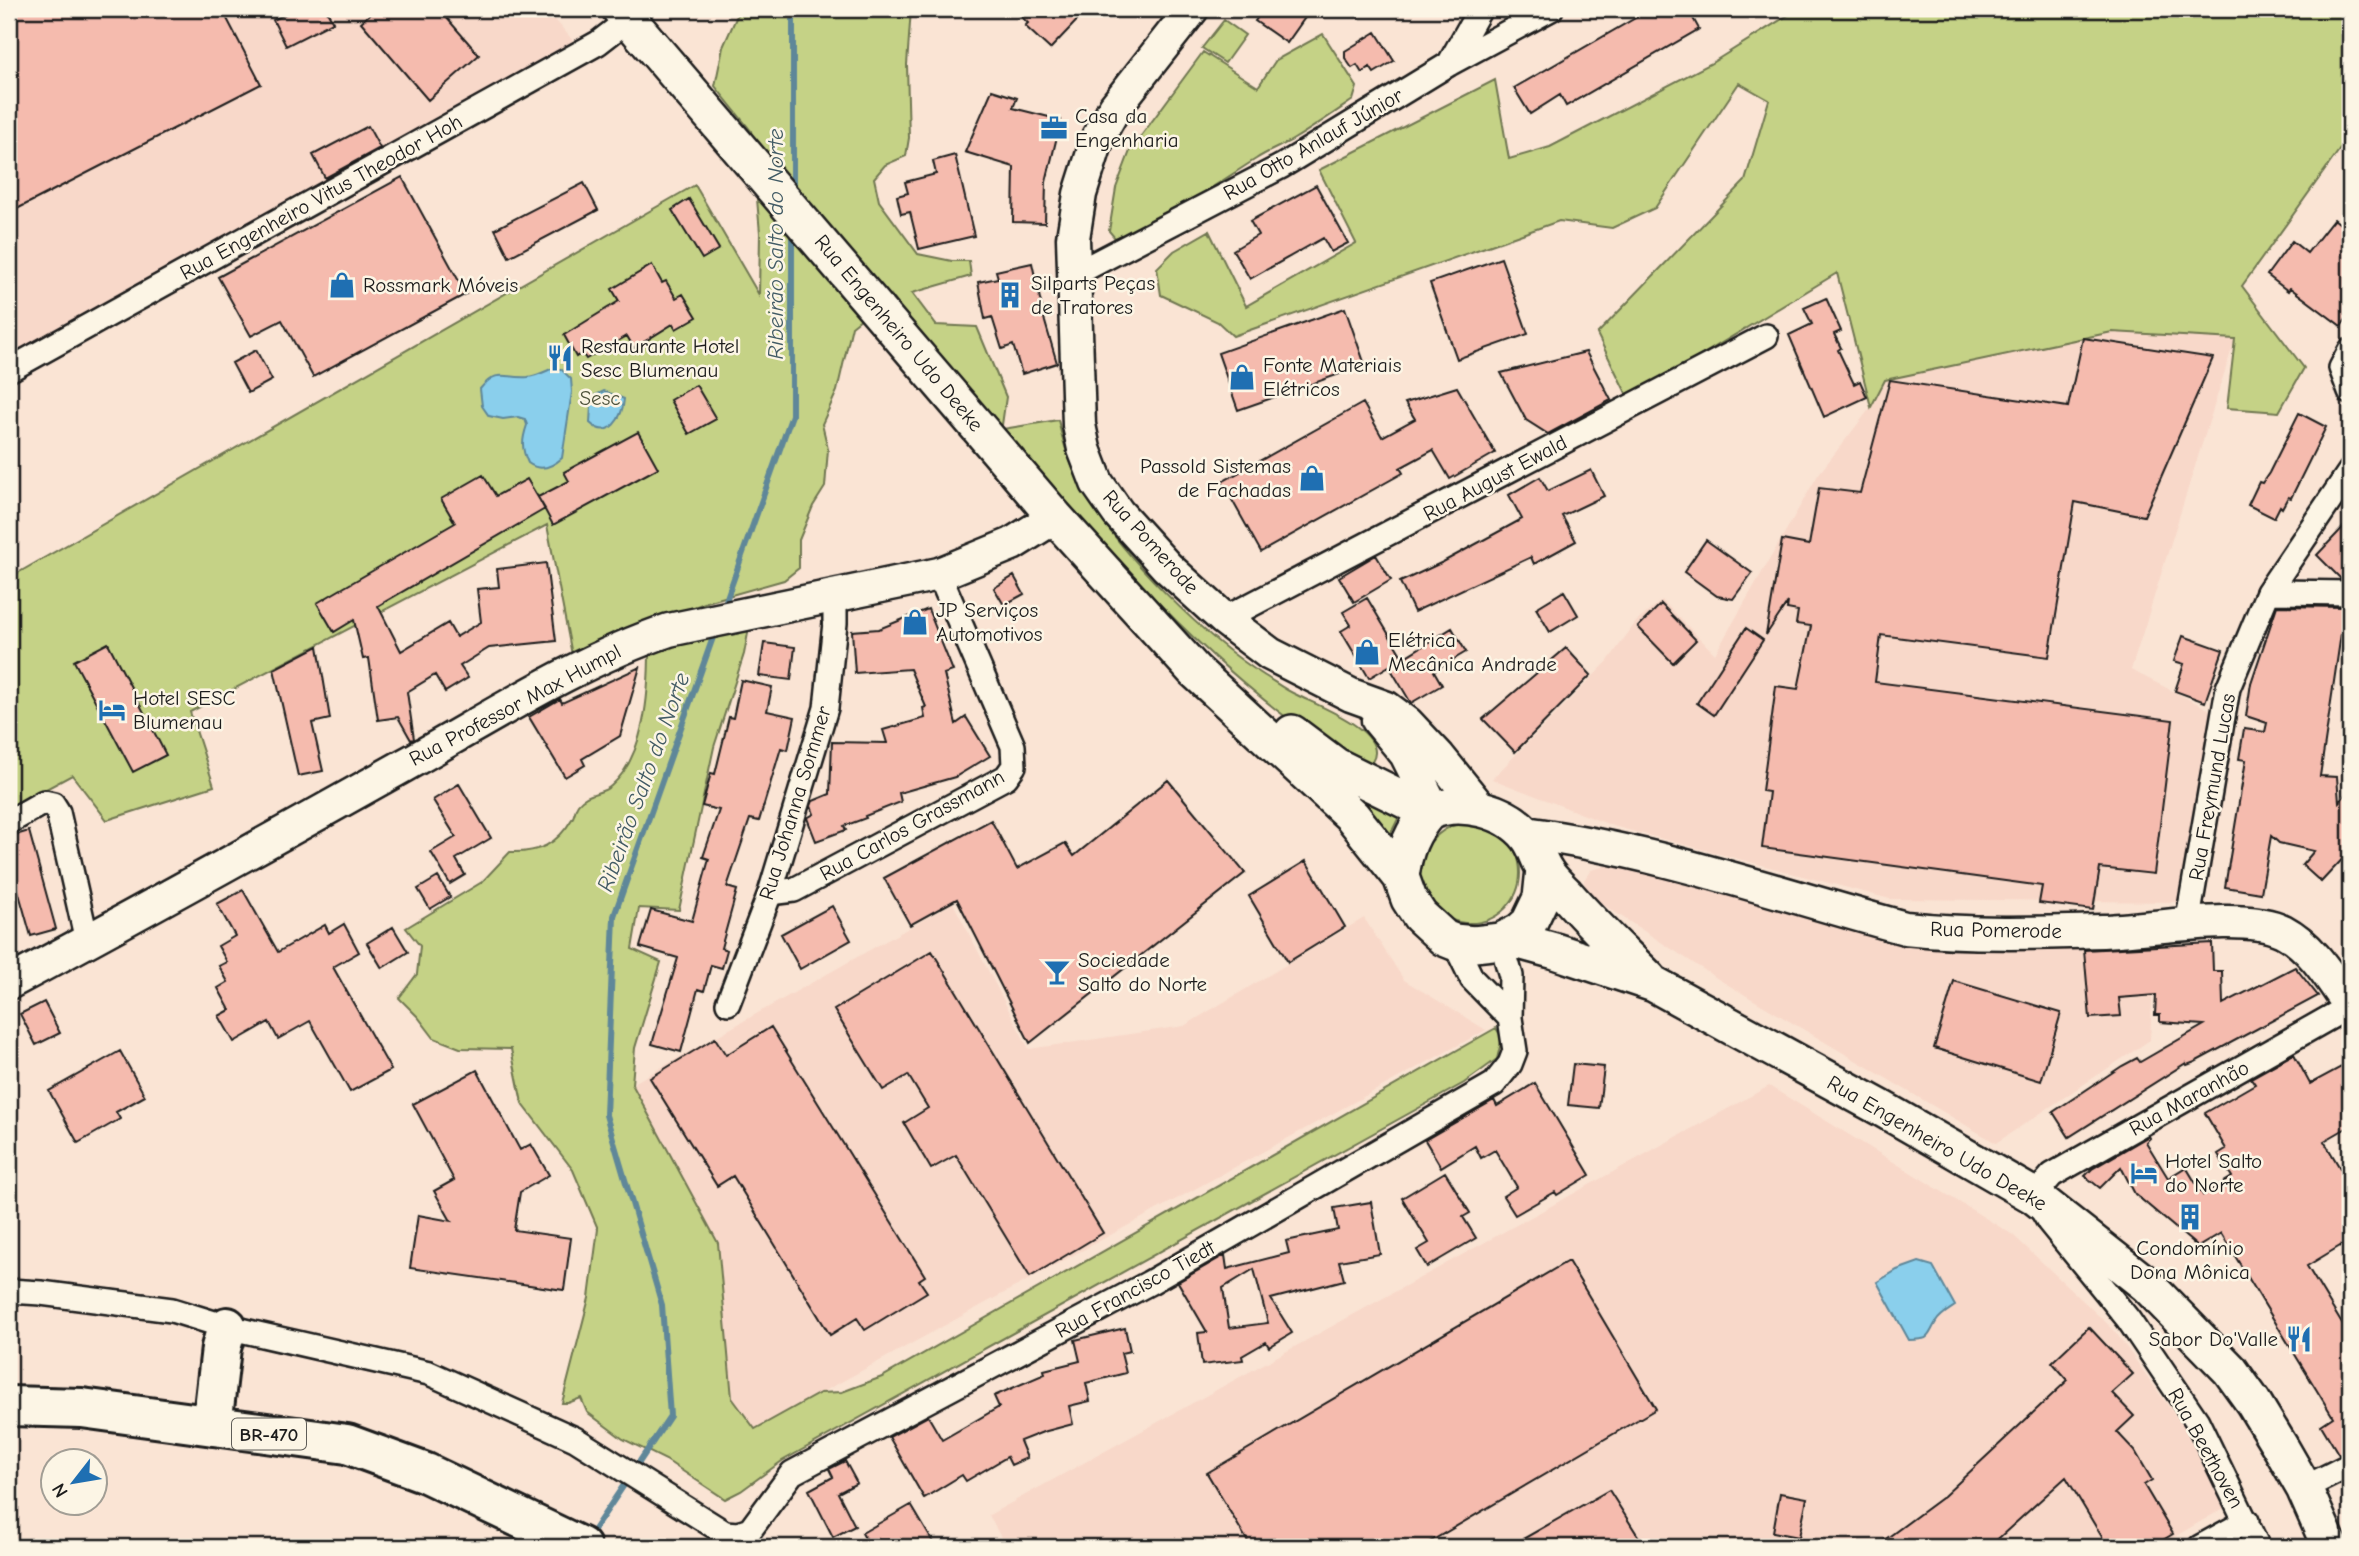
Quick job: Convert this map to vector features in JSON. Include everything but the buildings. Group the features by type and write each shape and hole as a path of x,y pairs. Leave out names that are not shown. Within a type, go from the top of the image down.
{"highway":[{"path":"212,1426 221,1348 227,1327"},
{"name":"BR-470","path":"9,1406 82,1409 347,1444 426,1473 581,1547"}],"main road":[{"name":"Rua Engenheiro Udo Deeke","path":"624,14 1055,517 1151,624 1194,670 1352,816 1401,877 1409,899 1420,916 1444,938 1474,944 1504,939 1555,951 1654,984 1881,1108 2034,1196 2147,1285 2208,1345 2253,1402 2304,1488 2330,1547"},
{"name":"Rua Engenheiro Udo Deeke","path":"1125,592 1287,729 1336,766 1432,811 1467,807 1500,816 1537,855 1584,915 1654,984"},
{"path":"1401,877 1408,844 1419,824 1432,811"},
{"path":"1504,939 1519,932 1529,923 1541,898 1537,855"}],"street":[{"name":"Rua Pomerode","path":"1192,9 1115,107 1098,137 1080,194 1073,238 1073,275 1079,425 1084,449 1097,483 1118,513 1167,567 1224,619 1270,654 1351,695 1387,708 1407,723 1481,809"},
{"path":"1449,64 1480,9"},
{"name":"Rua Otto Anlauf Júnior","path":"1073,275 1282,166 1449,64 1550,9"},
{"name":"Rua Engenheiro Vitus Theodor Hoh","path":"9,370 598,43 624,14"},
{"name":"Rua August Ewald","path":"1224,619 1766,336"},
{"path":"2350,351 2341,368 2350,392"},
{"name":"Rua Freymund Lucas","path":"2187,925 2228,688 2268,592 2350,471"},
{"name":"Rua Professor Max Humpl","path":"9,983 629,644 669,630 939,574 1012,544 1055,517"},
{"name":"Rua Carlos Grassmann","path":"770,893 794,890 1006,777 1014,766 1013,746 939,574"},
{"path":"2268,592 2350,593"},
{"name":"Rua Johanna Sommer","path":"728,1003 770,893 826,708 835,623 835,597"},
{"name":"Rua Pomerode","path":"1351,695 1391,733 1406,754 1432,811"},
{"path":"9,821 44,802 53,804 58,812 87,941"},
{"name":"Rua Pomerode","path":"1537,855 1553,851 1574,840 1664,860 1905,928 1946,932 2104,931 2255,922 2281,930 2297,940 2318,961 2350,1006"},
{"name":"Rua Francisco Tiedt","path":"227,1327 429,1373 575,1439 725,1533 738,1534 750,1530 792,1473 1149,1283 1494,1084 1510,1064 1515,1051 1510,1018 1511,976 1504,939"},
{"path":"1454,942 1472,979 1510,1018"},
{"name":"Rua Maranhão","path":"2034,1196 2052,1175 2350,1006"},
{"name":"Rua Beethoven","path":"2034,1196 2049,1222 2128,1319 2189,1410 2247,1521 2200,1547"},
{"path":"9,1292 41,1293 172,1310 227,1327"},
{"path":"2304,1488 2350,1465"},
{"path":"2247,1521 2258,1547"}],"shaded area":[{"path":"9,9 546,9 575,43 9,355"},
{"path":"2111,332 2235,339 2131,670 2214,712 2181,902 1890,899 1613,826 1492,779 1608,661 1636,622 1662,600 1715,654 1818,475 1871,407 1884,380"},
{"path":"1606,866 1646,869 1914,941 1979,948 2045,949 2155,942 2150,1040 1996,1143 1718,979 1596,900 1585,890 1584,880 1591,870"},
{"path":"953,903 1029,1049 1184,1026 1364,918 1404,980 1486,1030 755,1429 732,1398 718,1243 632,1084"},
{"path":"1769,1086 2013,1235 2114,1330 2184,1428 2224,1508 2157,1547 1006,1547 989,1515"}],"green space":[{"name":"Sesc","path":"740,9 911,9 907,65 909,138 906,156 885,165 874,178 879,201 918,254 952,261 969,261 971,276 912,293 936,325 977,327 1006,397 1002,425 993,431 891,295 852,326 837,391 822,424 828,449 825,487 813,506 799,540 799,568 784,580 707,602 572,655 547,525 190,712 214,786 107,820 72,775 9,809 9,578 695,185 759,295 760,233 751,131 715,86 723,47"},
{"path":"1798,9 2350,9 2350,135 2242,286 2304,368 2279,412 2227,408 2235,339 2112,332 1885,380 1871,407 1837,273 1629,399 1597,334 1745,181 1769,100 1739,83 1655,208 1612,228 1559,221 1233,336 1218,322 1161,295 1157,268 1174,251 1209,231 1246,306 1356,243 1319,170 1495,80 1509,159 1550,147 1710,64"},
{"path":"1224,20 1245,35 1225,63 1202,48"},
{"path":"1323,34 1357,87 1353,100 1289,142 1261,156 1170,213 1115,238 1109,231 1116,188 1130,151 1203,52 1258,87 1276,60"},
{"path":"1058,420 1069,459 1086,495 1142,569 1217,641 1242,660 1284,688 1362,730 1371,740 1375,751 1372,762 1365,763 1291,721 1212,655 1139,583 1003,429"},
{"path":"749,628 744,654 714,747 679,910 639,908 632,949 661,962 635,1048 632,1084 718,1243 732,1398 755,1429 820,1393 842,1392 882,1377 1496,1028 1502,1038 1497,1059 1464,1083 782,1461 741,1491 725,1499 666,1460 623,1439 587,1412 581,1398 562,1403 589,1298 598,1229 573,1170 522,1103 511,1049 460,1048 434,1038 399,998 417,974 420,946 406,928 482,882 510,852 538,849 553,841 566,828 581,800 607,789 622,773 631,758 643,723 649,650"},
{"path":"1350,791 1400,815 1388,839"},
{"path":"1470,823 1498,831 1512,845 1520,873 1512,901 1498,915 1470,923 1442,915 1428,901 1420,873 1428,845 1442,831"}],"water":[{"path":"551,369 561,369 571,379 572,392 562,458 541,468 528,463 524,453 527,425 525,419 489,416 482,406 480,389 497,376 528,377"},
{"path":"604,391 624,399 618,419 609,428 603,429 590,423 591,406 596,395"},
{"path":"1919,1262 1933,1266 1955,1306 1940,1317 1927,1337 1909,1340 1877,1282 1897,1270"}],"waterway":[{"name":"Ribeirão Salto do Norte","path":"793,9 793,190"},
{"name":"Ribeirão Salto do Norte","path":"723,609 792,415 792,229"},
{"name":"Ribeirão Salto do Norte","path":"634,1470 670,1416 662,1305 606,1115 614,916 716,629"},
{"name":"Ribeirão Salto do Norte","path":"589,1537 628,1479"}],"place":[{"name":"Casa da Engenharia","path":"1054,128"},
{"name":"Rossmark Móveis","path":"342,285"},
{"name":"Silparts Peças de Tratores","path":"1010,295"},
{"name":"Restaurante Hotel Sesc Blumenau","path":"560,358"},
{"name":"Fonte Materiais Elétricos","path":"1242,377"},
{"name":"Passold Sistemas de Fachadas","path":"1312,478"},
{"name":"JP Serviços Automotivos","path":"915,622"},
{"name":"Elétrica Mecânica Andrade","path":"1367,652"},
{"name":"Hotel SESC Blumenau","path":"112,710"},
{"name":"Sociedade Salto do Norte","path":"1057,972"},
{"name":"Hotel Salto do Norte","path":"2144,1173"},
{"name":"Condomínio Dona Mônica","path":"2190,1217"},
{"name":"Sabor Do'Valle","path":"2299,1339"}]}
